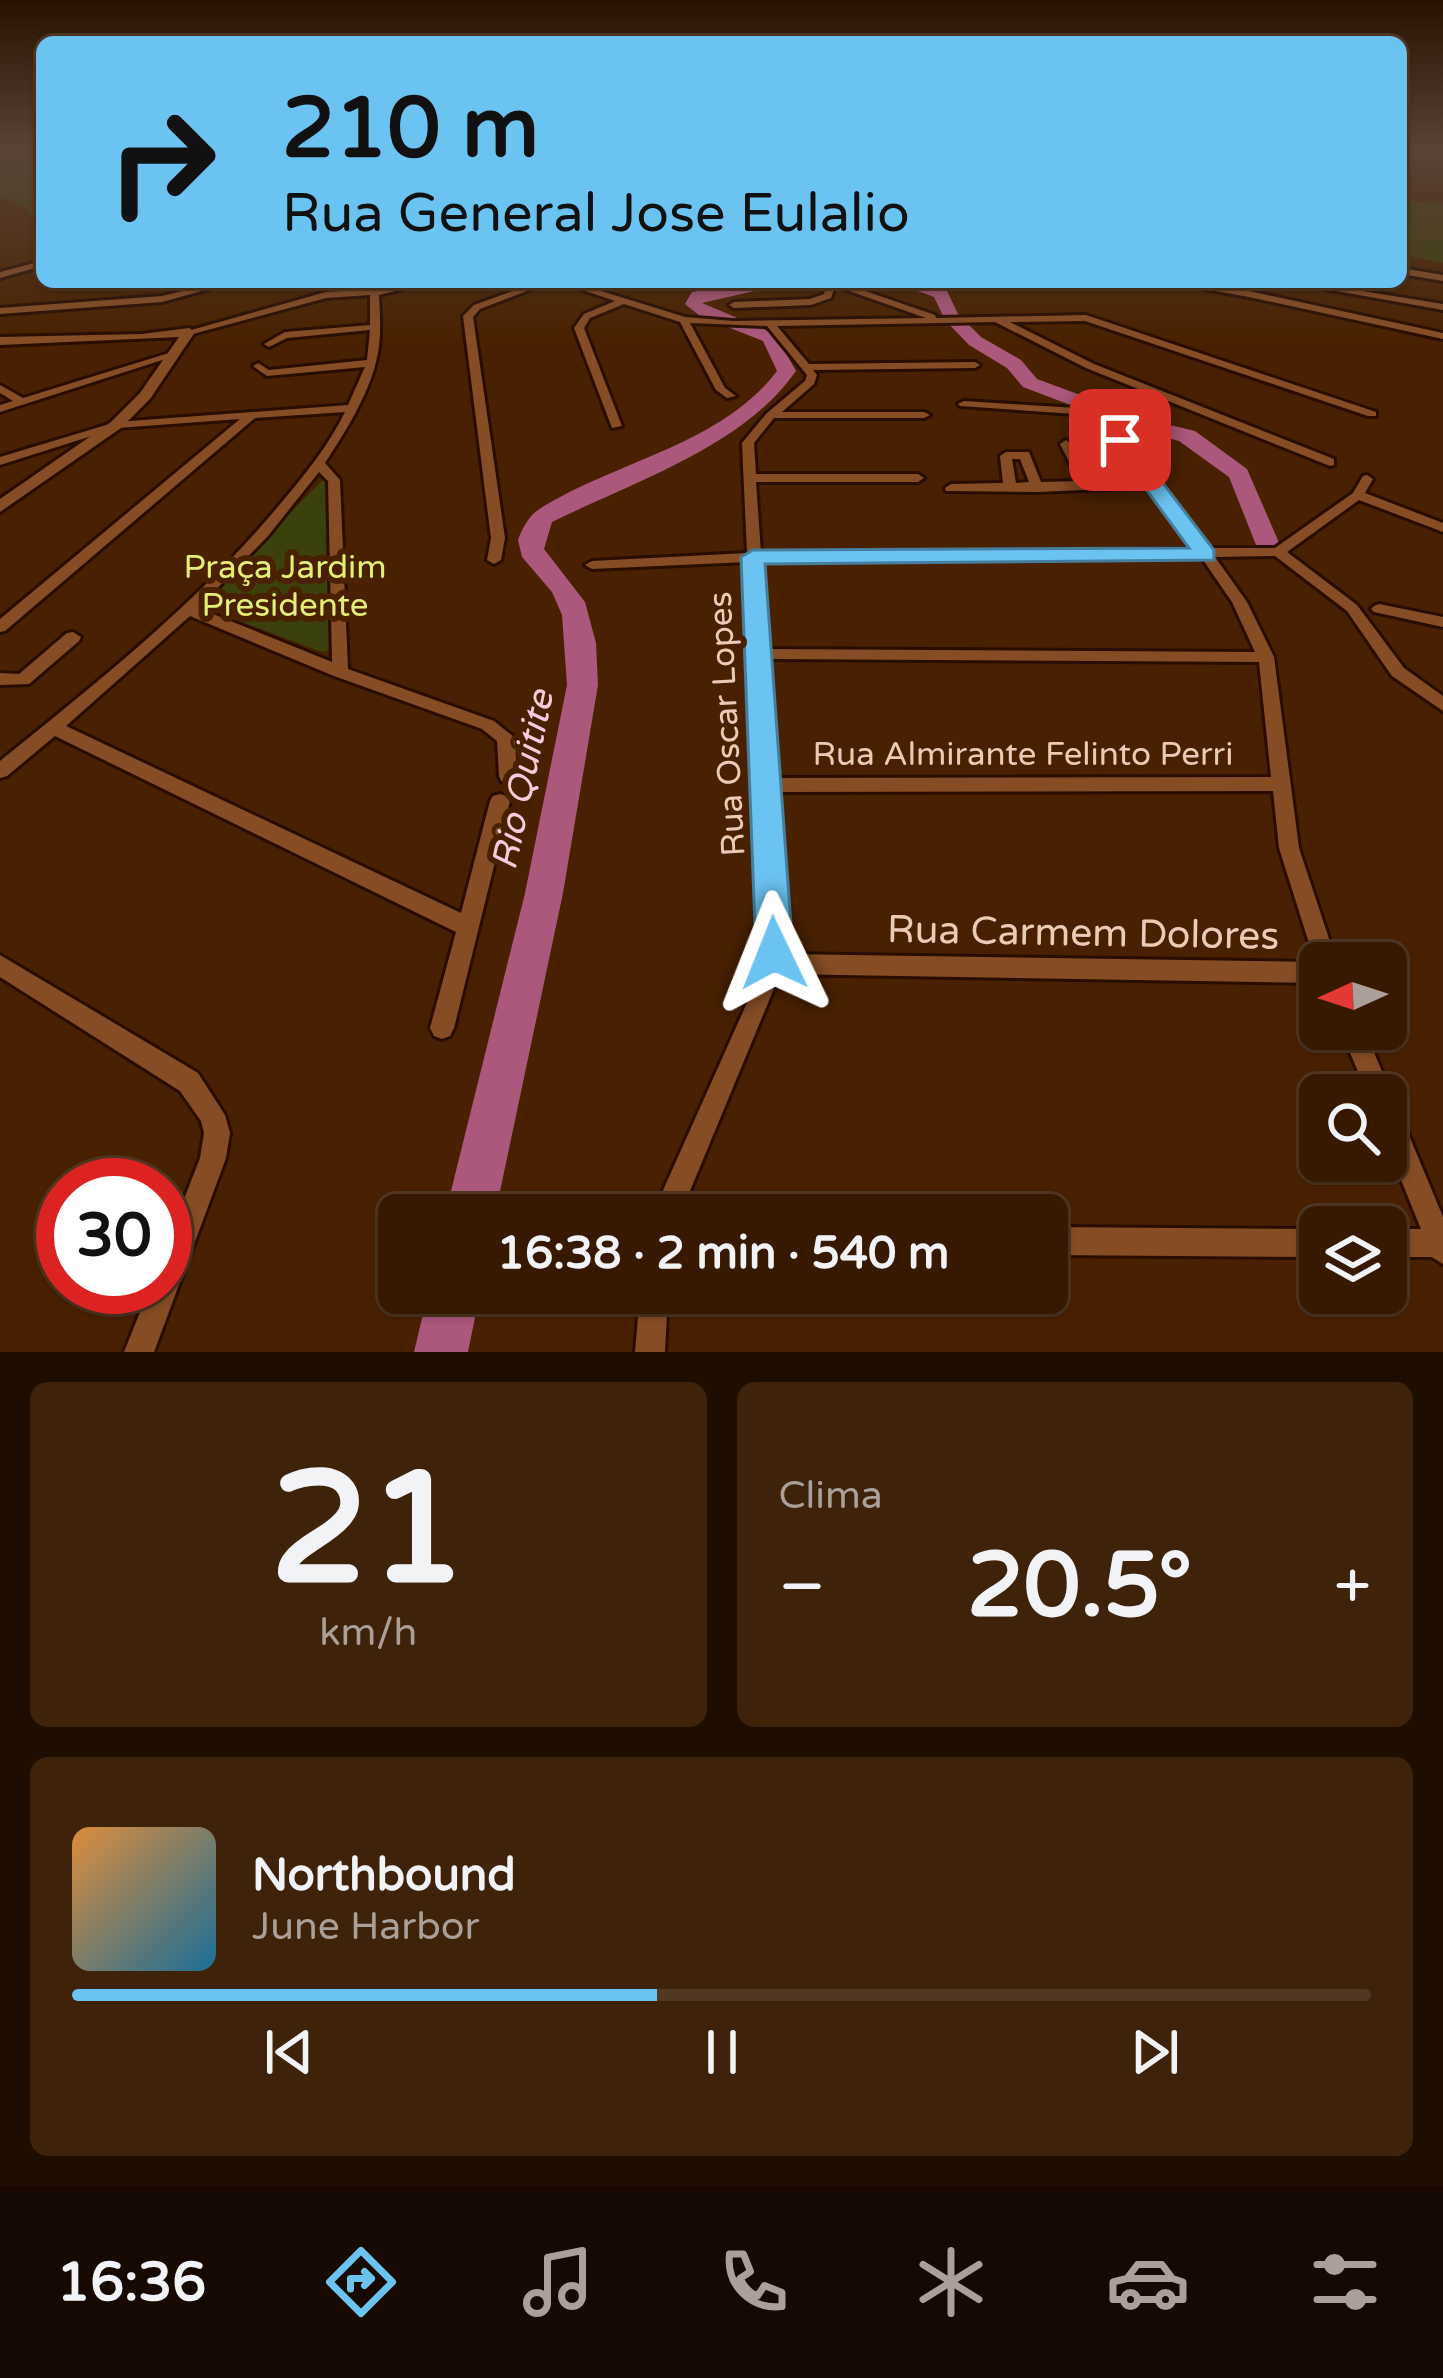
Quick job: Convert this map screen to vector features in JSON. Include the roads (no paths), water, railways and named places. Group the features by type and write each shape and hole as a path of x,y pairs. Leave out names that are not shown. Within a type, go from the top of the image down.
{"street":[{"path":"0,274 36,265"},
{"path":"1407,272 1443,278"},
{"path":"0,322 5,310 162,299 206,288"},
{"path":"0,341 56,334 139,340 189,332 326,295 398,288"},
{"path":"494,560 498,538 468,316 477,307 529,288"},
{"path":"580,288 684,320 733,324 1091,319 1372,414"},
{"path":"734,305 811,302 828,296 830,288"},
{"path":"847,288 945,321"},
{"path":"1210,288 1443,337"},
{"path":"1327,288 1443,307"},
{"path":"0,771 188,610 321,466 371,363 374,293"},
{"path":"616,426 579,328 587,316 621,302"},
{"path":"684,320 721,390 731,396"},
{"path":"997,320 1090,366 1330,462"},
{"path":"787,342 802,322"},
{"path":"764,323 809,367 976,365"},
{"path":"269,344 285,335 375,327"},
{"path":"0,507 116,425 146,396 189,332"},
{"path":"0,409 173,355"},
{"path":"258,366 267,373 371,363"},
{"name":"Rua Oscar Lopes","path":"675,1194 773,964 749,439 810,382 809,367"},
{"path":"0,388 21,402"},
{"path":"964,404 1076,411 1102,419 1155,483 1239,602 1267,657 1279,784 1295,876 1319,942"},
{"path":"0,461 116,425 351,408"},
{"path":"0,627 253,415"},
{"path":"771,415 925,415"},
{"path":"1066,444 1088,486"},
{"path":"1010,488 1006,454 1017,453 1025,455 1037,488"},
{"path":"321,466 334,480 340,672"},
{"path":"748,478 918,478"},
{"path":"592,565 753,557 1278,552 1358,495 1366,479"},
{"path":"951,488 1155,483"},
{"path":"986,488 990,506"},
{"path":"1358,495 1443,527"},
{"path":"1278,552 1352,608 1398,672 1443,705"},
{"path":"1379,609 1440,618"},
{"path":"188,610 340,672 488,724 506,738 508,776"},
{"path":"0,679 23,680 73,638"},
{"path":"761,654 1267,657"},
{"path":"53,728 468,927"},
{"name":"Rua Almirante Felinto Perri","path":"768,784 1279,784"},
{"path":"442,1028 500,801"},
{"name":"Rua Carmem Dolores","path":"773,964 1299,973"},
{"path":"0,965 189,1082 212,1114 217,1132 213,1158 192,1214"},
{"path":"1407,1162 1442,1247 1407,1244"},
{"path":"1068,1241 1299,1243"},
{"path":"140,1352 154,1314"},
{"path":"650,1352 653,1314"}],"waterway":[{"name":"Rio Quitite","path":"475,1194 544,893 582,685 576,615 558,581 535,557 530,540 543,517 715,431 773,390 787,371 769,337 693,304 698,295 745,288"},
{"path":"922,288 941,294 951,316 975,341 1014,364 1030,383 1138,424 1187,436 1239,474 1267,545"},
{"name":"Rio Quitite","path":"441,1352 449,1314"}],"park label":[{"name":"Praça Jardim Presidente","path":"285,586"}]}
